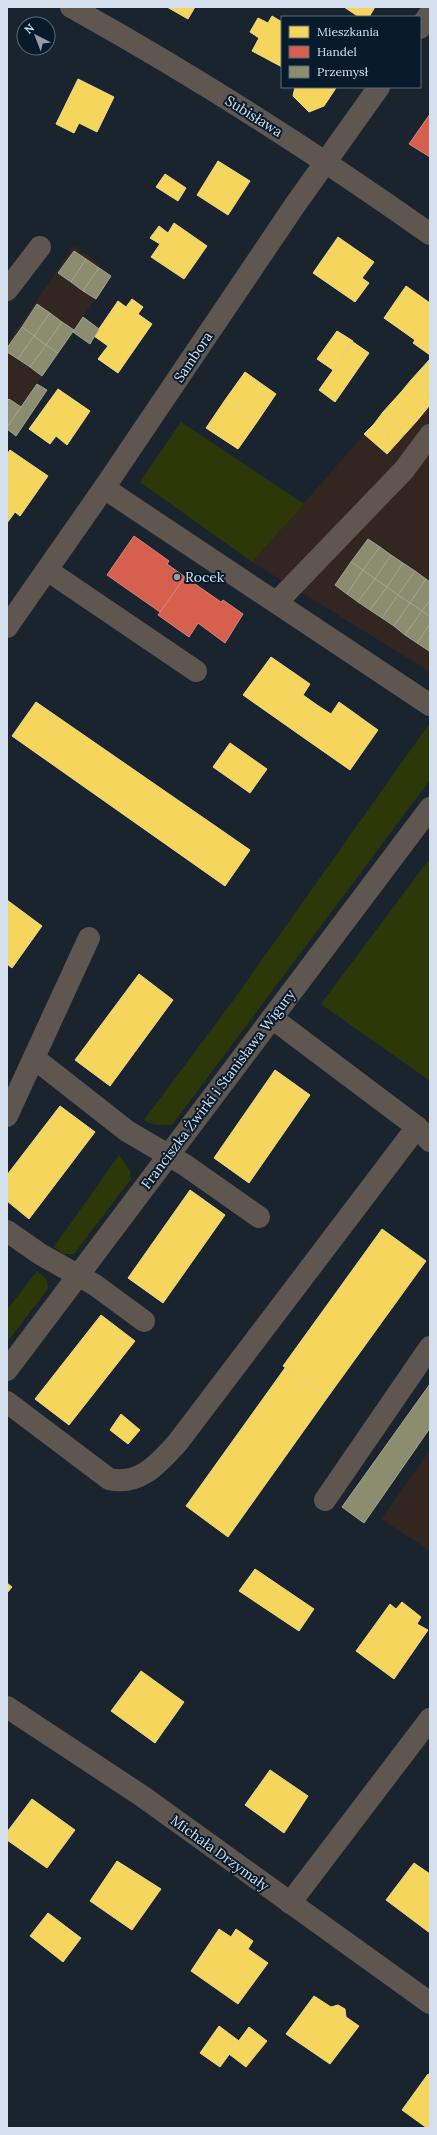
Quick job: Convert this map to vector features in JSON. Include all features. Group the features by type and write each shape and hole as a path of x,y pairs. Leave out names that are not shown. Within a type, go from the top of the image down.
{"street":[{"name":"Subisława","path":"71,7 124,36 199,81 326,163 430,234"},
{"path":"421,26 430,13"},
{"name":"Sambora","path":"7,627 104,488 295,205 378,88"},
{"path":"7,290 40,247"},
{"path":"277,602 404,470 429,438"},
{"path":"104,488 430,705"},
{"path":"47,570 196,671"},
{"name":"Franciszka Żwirki i Stanisława Wigury","path":"7,1370 430,808"},
{"path":"7,1116 89,938"},
{"path":"7,1402 109,1479 118,1481 129,1480 152,1470 178,1442 423,1134 272,1018"},
{"path":"34,1058 127,1131 168,1157 185,1165 259,1217"},
{"path":"7,1231 78,1276 95,1285 144,1320"},
{"path":"325,1500 430,1347"},
{"name":"Michała Drzymały","path":"7,1707 142,1796 430,2003"},
{"path":"290,1903 430,1719"}],"shaded area":[{"path":"74,246 92,258 111,276 7,427 7,344"},
{"path":"430,359 430,672 252,562"},
{"path":"430,1450 430,1551 381,1519"}],"green space":[{"path":"181,422 304,504 252,562 140,482"},
{"path":"429,724 430,780 175,1121 171,1125 160,1125 144,1120 232,1002"},
{"path":"430,858 430,1081 321,1004"},
{"path":"119,1155 130,1171 131,1179 74,1254 63,1254 54,1247"},
{"path":"37,1271 47,1280 48,1289 7,1342 7,1310"}],"building: Mieszkania":[{"path":"167,7 195,7 188,19"},
{"path":"344,7 375,7 370,16 358,16"},
{"path":"272,16 281,21 281,66 252,51 259,38 250,32 258,18 268,23"},
{"path":"78,79 114,97 97,132 79,123 74,133 56,124"},
{"path":"295,88 336,88 324,106 309,112 293,96"},
{"path":"218,161 250,181 228,215 197,195"},
{"path":"165,174 186,188 178,201 156,187"},
{"path":"174,223 207,246 184,279 151,257 160,244 150,238 159,226 168,233"},
{"path":"338,237 374,262 362,278 369,283 355,302 313,273"},
{"path":"406,286 430,303 430,355 413,343 415,340 384,318"},
{"path":"132,299 143,307 138,314 152,324 118,373 98,359 108,346 94,336 118,301 126,307"},
{"path":"337,331 353,341 333,370 317,359"},
{"path":"353,342 369,353 335,402 319,390"},
{"path":"430,359 430,377 421,369"},
{"path":"421,369 430,377 430,396 411,380"},
{"path":"245,372 276,394 257,422 225,400"},
{"path":"411,380 430,396 430,405 425,411 402,391"},
{"path":"58,389 90,411 67,445 56,436 50,444 29,429"},
{"path":"402,391 425,411 416,422 392,402"},
{"path":"225,400 257,422 238,449 206,428"},
{"path":"392,402 416,422 406,433 383,412"},
{"path":"383,412 406,433 397,443 374,424"},
{"path":"374,424 397,443 387,454 364,434"},
{"path":"10,450 48,476 20,516 15,512 7,523 7,454"},
{"path":"271,657 310,684 303,695 317,705 297,733 243,695"},
{"path":"36,702 250,850 225,886 12,736"},
{"path":"339,702 378,730 350,770 297,733 317,705 331,714"},
{"path":"230,743 267,769 250,793 213,767"},
{"path":"7,900 42,926 12,968 7,964"},
{"path":"139,974 173,1000 110,1086 75,1060"},
{"path":"275,1070 310,1095 249,1183 214,1158"},
{"path":"60,1106 95,1132 29,1219 7,1201 7,1175"},
{"path":"190,1190 225,1215 163,1303 128,1278"},
{"path":"382,1229 426,1261 327,1398 283,1366"},
{"path":"101,1315 135,1341 69,1425 35,1399"},
{"path":"285,1368 327,1398 228,1537 186,1506"},
{"path":"121,1414 140,1430 128,1444 110,1430"},
{"path":"255,1569 314,1609 299,1631 239,1591"},
{"path":"7,1583 12,1587 7,1593"},
{"path":"402,1602 421,1617 417,1624 428,1630 394,1679 356,1651 390,1604 396,1609"},
{"path":"141,1671 184,1702 155,1743 111,1711"},
{"path":"270,1770 308,1796 284,1833 245,1805"},
{"path":"32,1799 75,1830 47,1868 7,1840 7,1832"},
{"path":"117,1861 161,1889 132,1930 90,1901"},
{"path":"414,1863 430,1874 430,1933 386,1900"},
{"path":"48,1913 81,1938 63,1962 30,1936"},
{"path":"219,1929 231,1937 236,1929 253,1941 248,1949 268,1963 238,2004 191,1971"},
{"path":"314,1996 331,2007 338,2005 345,2009 346,2017 359,2026 330,2064 286,2034"},
{"path":"219,2026 239,2041 220,2067 200,2053"},
{"path":"249,2027 267,2041 246,2067 229,2054"},
{"path":"428,2074 430,2075 430,2128 427,2128 402,2110"}],"building: Handel":[{"path":"430,114 430,157 409,144"},
{"path":"134,536 169,561 167,564 185,577 160,612 107,575"},
{"path":"185,577 221,602 223,600 243,614 225,643 198,623 189,637 158,615"}],"building: Przemysł":[{"path":"74,251 86,259 71,282 58,273"},
{"path":"86,259 99,268 83,291 71,282"},
{"path":"99,268 111,276 96,299 83,291"},
{"path":"37,304 50,313 34,336 22,327"},
{"path":"50,313 62,322 46,345 34,336"},
{"path":"83,317 99,329 90,344 73,332"},
{"path":"62,322 74,330 58,353 46,345"},
{"path":"22,327 34,336 18,359 7,352 7,348"},
{"path":"34,336 46,345 30,367 18,359"},
{"path":"46,345 58,353 42,376 30,367"},
{"path":"37,384 47,390 16,436 7,429 7,427"},
{"path":"9,399 21,407 7,427 7,401"},
{"path":"368,539 380,547 363,570 351,562"},
{"path":"380,547 391,555 375,579 363,570"},
{"path":"391,555 403,563 387,587 375,579"},
{"path":"351,562 363,570 347,594 335,585"},
{"path":"403,563 415,571 398,595 387,587"},
{"path":"363,570 375,579 358,602 347,594"},
{"path":"415,571 426,579 410,603 398,595"},
{"path":"375,579 387,587 370,610 358,602"},
{"path":"426,579 430,582 430,600 422,611 410,603"},
{"path":"387,587 398,595 382,618 370,610"},
{"path":"398,595 410,603 394,626 382,618"},
{"path":"430,600 430,617 422,611"},
{"path":"410,603 422,611 405,635 394,626"},
{"path":"422,611 430,617 430,624 417,643 405,635"},
{"path":"430,624 430,650 429,651 417,643"},
{"path":"430,1384 430,1428 364,1523 342,1507"}],"place":[{"name":"Rocek","path":"177,577"}]}
